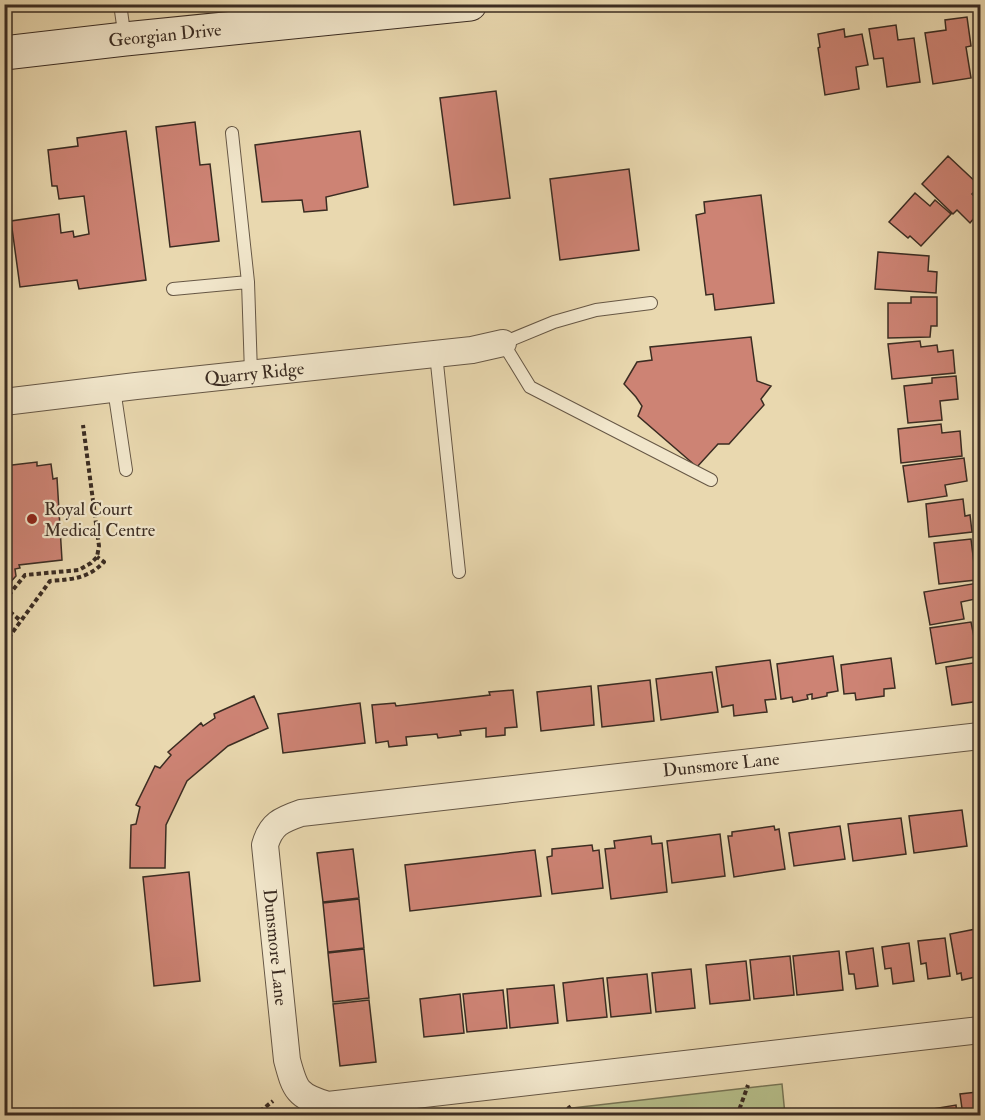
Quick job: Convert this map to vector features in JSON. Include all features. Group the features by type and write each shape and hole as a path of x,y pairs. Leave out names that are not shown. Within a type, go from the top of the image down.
{"main road":[{"name":"Georgian Drive","path":"4,53 468,5"}],"street":[{"name":"Quarry Ridge","path":"4,402 472,350 503,343"},
{"name":"Dunsmore Lane","path":"981,736 301,813 285,818 274,826 265,845 287,1060 297,1090 310,1100 328,1106 981,1030"}],"lane":[{"path":"120,4 125,39"},
{"path":"232,133 248,282 251,373"},
{"path":"173,289 248,282"},
{"path":"651,303 596,310 554,322 503,343 530,387 711,480"},
{"path":"435,354 459,572"},
{"path":"114,388 126,470"}],"path":[{"path":"4,601 25,575 80,570 97,557 99,546 83,425"},
{"path":"4,644 50,581 77,579 87,575 104,562 97,557"},
{"path":"4,606 21,621"},
{"path":"737,1116 748,1085"},
{"path":"254,1116 273,1101"},
{"path":"568,1106 575,1116"}],"green space":[{"path":"782,1084 785,1115 511,1115"}],"building":[{"path":"967,17 971,46 966,47 971,78 933,84 925,33 946,30 945,20"},
{"path":"896,25 898,40 914,38 920,82 887,87 883,58 874,59 869,29"},
{"path":"844,29 845,37 862,34 868,65 856,67 859,89 825,95 818,34"},
{"path":"496,91 510,198 454,205 440,98"},
{"path":"195,122 200,165 210,164 219,241 170,247 156,127"},
{"path":"126,131 146,280 79,289 77,280 20,287 11,221 59,214 61,233 73,231 74,237 89,234 84,196 59,199 57,186 52,186 48,150 78,146 77,138"},
{"path":"360,131 368,187 326,197 327,210 304,212 302,200 262,202 255,145"},
{"path":"948,156 980,186 972,194 980,202 980,211 970,223 957,210 953,214 922,184"},
{"path":"629,169 639,250 560,260 550,179"},
{"path":"915,193 930,206 935,200 951,214 921,246 889,222"},
{"path":"761,195 774,303 715,310 713,294 706,295 696,215 705,213 704,202"},
{"path":"878,252 929,256 928,271 937,272 936,293 875,289"},
{"path":"911,297 937,297 937,326 931,326 930,337 888,338 888,303 911,303"},
{"path":"751,337 757,381 771,386 761,399 764,405 729,444 718,444 697,467 638,416 642,406 624,384 637,362 652,360 650,347"},
{"path":"920,341 921,347 937,345 938,352 953,350 955,373 892,379 888,344"},
{"path":"956,376 958,399 940,401 942,420 908,423 904,386 932,383 932,378"},
{"path":"941,424 942,433 960,431 962,456 901,463 898,429"},
{"path":"964,458 967,481 945,485 947,496 908,502 903,466"},
{"name":"Royal Court Medical Centre","path":"37,462 37,466 51,464 53,479 57,478 62,560 19,565 20,568 15,569 16,576 4,589 4,466"},
{"path":"963,499 965,516 970,515 972,532 929,537 926,504"},
{"path":"971,539 976,580 939,584 934,543"},
{"path":"978,583 980,598 961,602 964,619 930,625 924,592"},
{"path":"971,622 974,637 980,636 980,656 936,664 930,628"},
{"path":"833,656 838,691 812,699 812,694 807,695 808,699 793,702 792,697 781,699 777,664"},
{"path":"891,658 895,688 884,689 884,696 856,700 855,693 844,694 841,665"},
{"path":"770,660 776,699 765,700 767,712 734,716 733,705 722,707 716,667"},
{"path":"980,662 980,701 952,705 946,667"},
{"path":"712,672 718,712 661,720 656,679"},
{"path":"650,680 654,721 602,727 598,686"},
{"path":"591,686 594,725 541,731 537,692"},
{"path":"513,690 517,727 505,728 505,735 486,737 486,728 460,731 461,735 438,738 437,734 406,737 407,745 389,747 388,741 376,743 372,705 395,703 396,706 490,695 489,692"},
{"path":"254,696 268,728 228,746 187,781 166,825 165,868 130,868 131,825 136,824 140,807 136,805 155,766 160,768 171,755 168,752 201,723 203,726 215,718 214,714"},
{"path":"360,703 365,743 283,753 278,714"},
{"path":"962,810 967,846 914,853 909,816"},
{"path":"901,818 906,854 853,861 848,824"},
{"path":"774,826 775,830 779,829 785,869 734,877 728,836 732,836 732,832"},
{"path":"840,826 845,859 794,866 789,833"},
{"path":"720,834 725,876 672,883 667,841"},
{"path":"651,836 652,844 662,843 667,892 611,899 605,849 615,848 614,841"},
{"path":"592,845 593,851 599,850 603,888 552,894 547,857 552,856 552,849"},
{"path":"353,849 359,898 323,902 317,853"},
{"path":"535,850 541,896 410,911 405,865"},
{"path":"189,872 200,981 154,986 143,877"},
{"path":"359,899 364,948 328,952 323,903"},
{"path":"976,929 980,976 962,980 961,973 957,974 950,934"},
{"path":"945,938 950,976 928,979 926,963 921,964 918,941"},
{"path":"909,943 914,981 893,984 891,968 885,969 882,947"},
{"path":"873,948 878,986 856,989 854,974 849,974 846,952"},
{"path":"364,949 369,998 333,1002 328,953"},
{"path":"839,951 843,990 797,995 793,956"},
{"path":"790,956 794,995 754,999 750,960"},
{"path":"746,961 750,1000 710,1004 706,965"},
{"path":"691,969 695,1008 656,1012 652,973"},
{"path":"647,974 651,1013 611,1017 607,978"},
{"path":"603,978 607,1017 567,1021 563,983"},
{"path":"554,985 558,1023 510,1028 507,989"},
{"path":"503,990 507,1028 467,1032 463,994"},
{"path":"460,994 464,1033 424,1037 420,999"},
{"path":"369,1000 376,1062 340,1066 333,1004"},
{"path":"977,1092 978,1099 980,1098 980,1116 963,1116 960,1094"},
{"path":"956,1105 957,1116 933,1116 932,1109"},
{"path":"923,1109 924,1116 898,1116 898,1113"}],"place":[{"name":"Royal Court Medical Centre","path":"32,519"}]}
